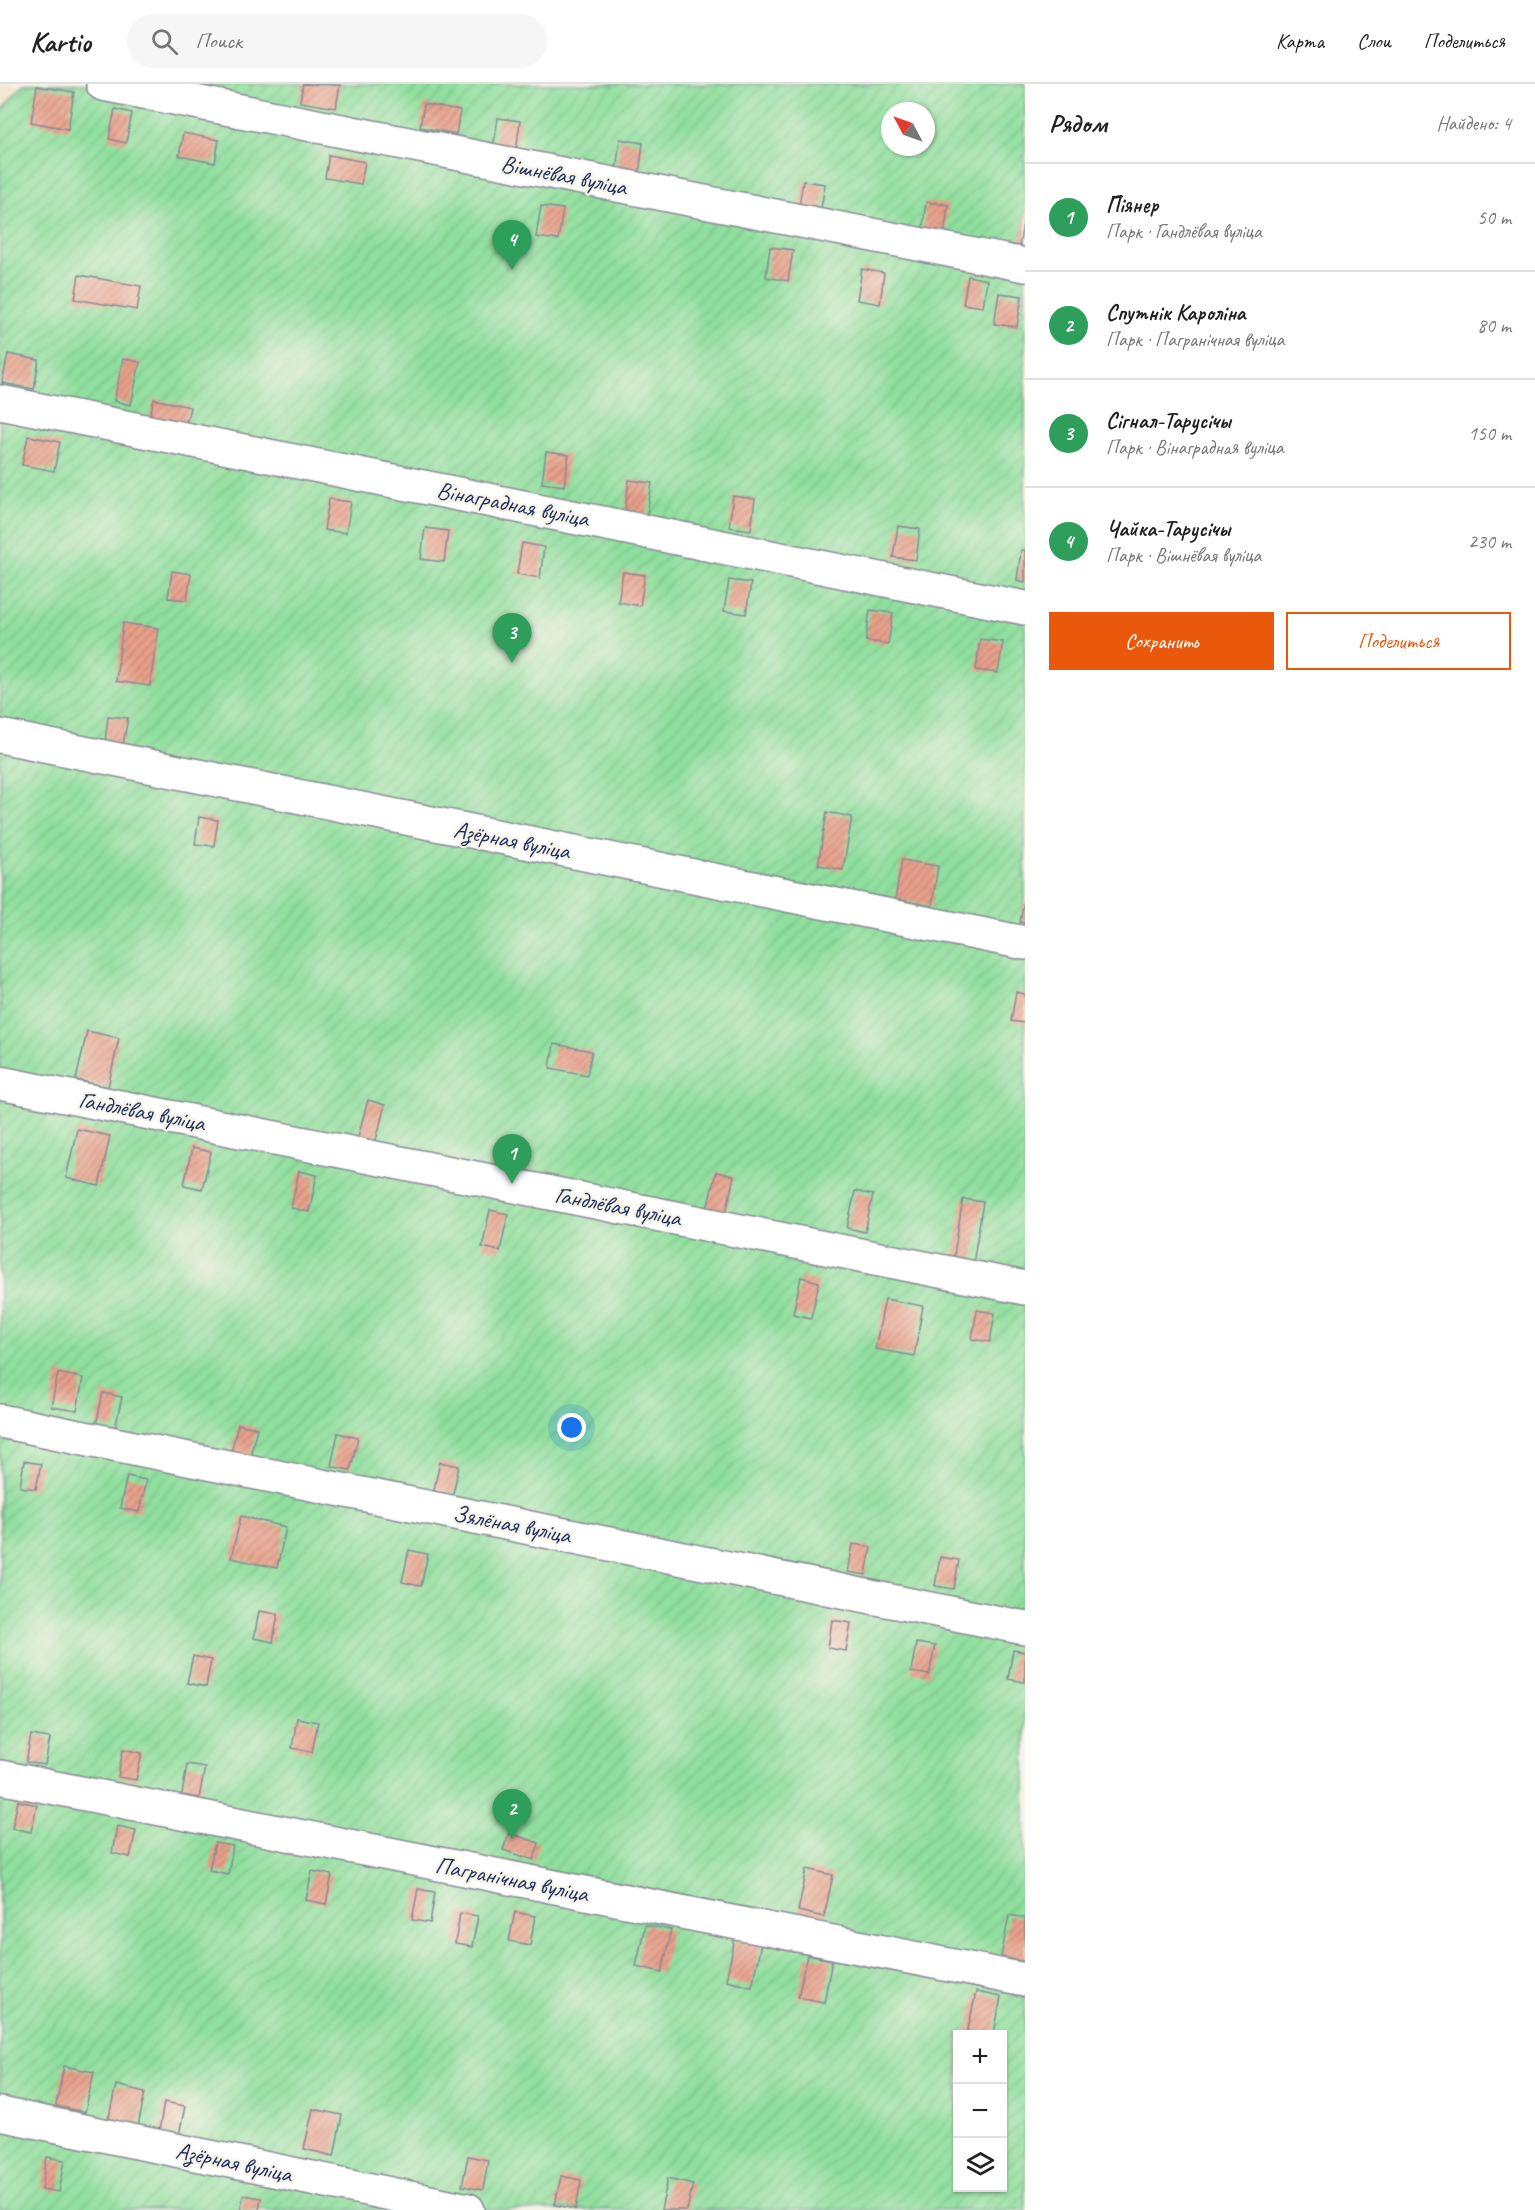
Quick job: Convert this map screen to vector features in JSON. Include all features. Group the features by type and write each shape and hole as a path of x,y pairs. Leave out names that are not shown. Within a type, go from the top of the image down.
{"street":[{"name":"Вішнёвая вуліца","path":"103,84 1025,266"},
{"name":"Вінаградная вуліца","path":"0,402 1025,608"},
{"name":"Азёрная вуліца","path":"0,736 1025,943"},
{"name":"Гандлёвая вуліца","path":"0,1083 1025,1288"},
{"name":"Зялёная вуліца","path":"0,1421 1025,1628"},
{"name":"Пагранічная вуліца","path":"0,1778 1025,1980"},
{"name":"Азёрная вуліца","path":"0,2114 468,2210"}],"green space":[{"path":"23,84 1025,84 1025,2210 0,2210 0,112"}],"building":[{"path":"303,84 340,85 336,108 300,102"},
{"path":"37,86 74,92 68,129 31,122"},
{"path":"424,104 460,111 456,134 420,127"},
{"path":"115,109 132,113 126,143 109,139"},
{"path":"498,118 520,121 516,152 493,149"},
{"path":"183,133 219,140 215,163 179,156"},
{"path":"620,139 643,143 639,174 616,170"},
{"path":"329,155 365,162 361,184 325,178"},
{"path":"803,181 825,184 820,215 798,212"},
{"path":"926,202 948,205 944,236 922,233"},
{"path":"541,206 563,209 558,240 536,237"},
{"path":"1024,216 1025,249 1019,249"},
{"path":"770,247 793,250 788,281 766,277"},
{"path":"862,269 884,273 880,304 857,300"},
{"path":"79,275 141,286 137,310 75,299"},
{"path":"968,276 987,280 983,307 963,304"},
{"path":"999,293 1022,296 1017,327 994,324"},
{"path":"8,354 39,360 34,389 2,383"},
{"path":"123,359 140,362 131,405 114,401"},
{"path":"154,399 190,407 185,428 149,420"},
{"path":"28,436 60,442 54,471 22,465"},
{"path":"546,452 569,455 564,486 542,483"},
{"path":"629,480 652,483 647,514 625,511"},
{"path":"733,496 755,499 751,530 729,527"},
{"path":"329,499 351,502 346,533 324,530"},
{"path":"898,526 920,529 916,560 893,557"},
{"path":"425,528 448,531 444,562 421,559"},
{"path":"522,543 544,547 540,578 517,574"},
{"path":"1021,550 1025,550 1025,582 1017,580"},
{"path":"172,571 191,574 187,600 168,598"},
{"path":"623,572 645,575 640,606 618,602"},
{"path":"729,580 751,583 746,614 724,611"},
{"path":"870,610 893,613 888,644 866,641"},
{"path":"123,623 158,628 150,686 116,681"},
{"path":"980,639 1003,642 998,673 976,670"},
{"path":"108,716 128,718 123,745 105,742"},
{"path":"827,812 852,817 843,870 818,865"},
{"path":"199,817 218,820 214,846 195,844"},
{"path":"902,860 938,866 932,906 895,899"},
{"path":"1025,901 1025,923 1020,922"},
{"path":"1016,992 1025,994 1025,1023 1011,1021"},
{"path":"87,1031 119,1038 108,1087 76,1080"},
{"path":"554,1044 592,1051 587,1075 550,1068"},
{"path":"368,1100 385,1105 375,1144 357,1140"},
{"path":"77,1129 110,1136 99,1186 66,1178"},
{"path":"192,1148 211,1152 202,1189 184,1185"},
{"path":"299,1171 317,1175 309,1212 291,1208"},
{"path":"716,1172 734,1176 726,1213 707,1209"},
{"path":"855,1191 873,1195 865,1232 847,1228"},
{"path":"963,1199 983,1202 973,1264 953,1261"},
{"path":"490,1210 508,1214 500,1251 482,1247"},
{"path":"801,1277 819,1282 811,1318 793,1314"},
{"path":"885,1299 923,1306 914,1356 875,1349"},
{"path":"977,1310 995,1313 990,1342 972,1339"},
{"path":"58,1373 83,1378 77,1411 51,1407"},
{"path":"103,1393 122,1397 115,1429 96,1425"},
{"path":"238,1424 257,1428 249,1460 230,1456"},
{"path":"338,1433 358,1438 350,1470 331,1466"},
{"path":"24,1461 41,1464 36,1489 20,1487"},
{"path":"440,1462 459,1466 452,1498 433,1494"},
{"path":"127,1476 146,1480 139,1512 120,1508"},
{"path":"241,1516 286,1527 277,1568 231,1558"},
{"path":"853,1544 871,1547 866,1575 848,1572"},
{"path":"409,1550 428,1554 421,1586 402,1582"},
{"path":"940,1557 959,1560 954,1589 935,1586"},
{"path":"259,1611 278,1614 273,1642 254,1638"},
{"path":"832,1620 851,1623 846,1651 828,1648"},
{"path":"916,1643 935,1646 929,1675 911,1672"},
{"path":"1013,1650 1025,1652 1025,1682 1008,1679"},
{"path":"193,1656 211,1660 206,1687 187,1683"},
{"path":"297,1718 318,1722 312,1752 292,1748"},
{"path":"31,1735 50,1738 45,1765 26,1762"},
{"path":"123,1749 142,1753 136,1780 118,1777"},
{"path":"187,1764 205,1767 199,1798 182,1795"},
{"path":"18,1801 37,1805 31,1832 12,1828"},
{"path":"117,1826 136,1830 130,1857 112,1853"},
{"path":"509,1833 539,1843 534,1860 503,1850"},
{"path":"215,1843 233,1846 228,1874 209,1870"},
{"path":"807,1869 833,1875 824,1917 798,1911"},
{"path":"312,1871 332,1875 326,1904 306,1900"},
{"path":"418,1889 435,1892 430,1923 412,1920"},
{"path":"515,1912 535,1916 530,1945 509,1941"},
{"path":"460,1913 478,1916 472,1947 455,1944"},
{"path":"1009,1915 1025,1918 1025,1962 1001,1957"},
{"path":"645,1925 671,1930 662,1972 636,1966"},
{"path":"735,1939 761,1944 752,1986 726,1980"},
{"path":"807,1955 832,1960 824,2002 798,1997"},
{"path":"976,1992 1001,1997 995,2030 968,2030"},
{"path":"64,2066 94,2072 85,2112 56,2106"},
{"path":"116,2085 145,2092 137,2132 107,2126"},
{"path":"164,2102 185,2106 179,2135 159,2132"},
{"path":"313,2109 342,2115 334,2156 304,2149"},
{"path":"468,2156 488,2160 483,2190 462,2186"},
{"path":"47,2157 65,2160 59,2192 42,2189"},
{"path":"561,2176 581,2180 576,2209 555,2205"},
{"path":"668,2178 693,2184 687,2210 661,2210"},
{"path":"243,2195 261,2198 259,2210 241,2210"}],"place":[{"name":"Чайка-Тарусічы","path":"512,270"},
{"name":"Сігнал-Тарусічы","path":"512,663"},
{"name":"Піянер","path":"512,1184"},
{"name":"Спутнік Кароліна","path":"512,1839"}]}
